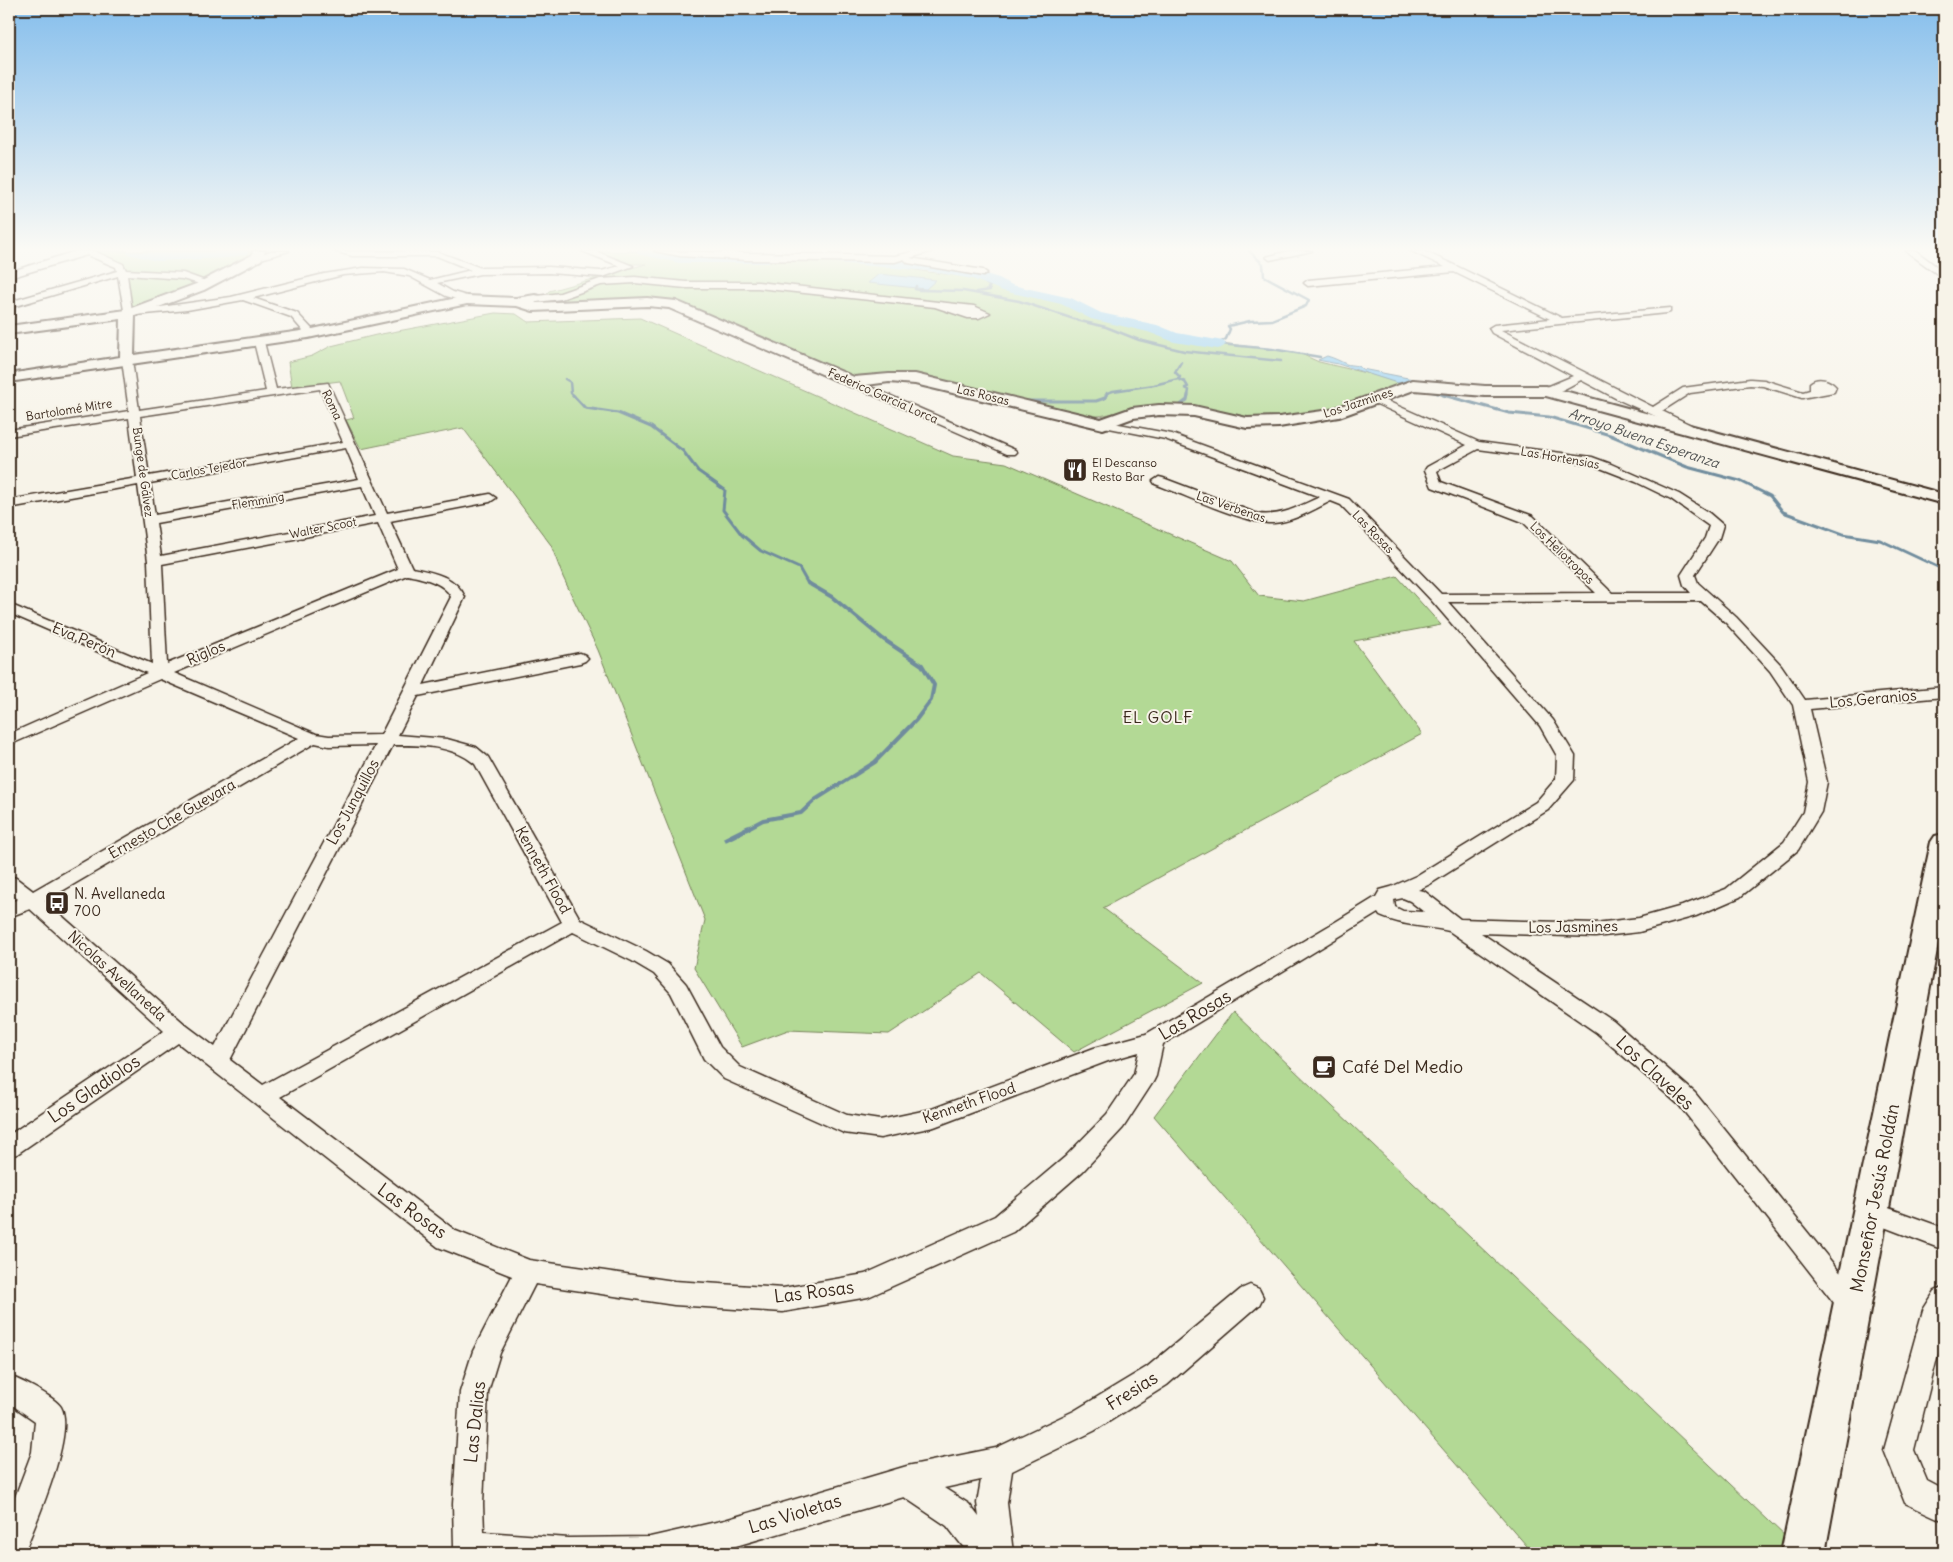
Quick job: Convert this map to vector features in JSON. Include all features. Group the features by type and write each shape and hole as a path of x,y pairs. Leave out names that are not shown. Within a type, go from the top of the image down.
{"street":[{"path":"9,330 54,324"},
{"name":"Bunge de Gálvez","path":"128,324 127,358 155,560 160,672"},
{"path":"301,324 308,332"},
{"name":"Federico García Lorca","path":"308,332 344,324"},
{"name":"Federico García Lorca","path":"718,324 1011,452"},
{"path":"1527,324 1494,328 1495,331 1670,421 1715,437"},
{"path":"9,373 259,342 308,332"},
{"path":"9,378 127,358 308,332"},
{"path":"259,342 272,393"},
{"name":"Los Jazmines","path":"1103,424 1132,413 1178,410 1194,410 1236,422 1279,422 1333,414 1394,391 1418,385 1485,391 1546,391 1582,375"},
{"name":"Las Rosas","path":"179,1032 447,1239 528,1271 674,1293 782,1300 868,1285 1004,1224 1074,1164 1115,1121 1145,1076 1154,1040 1344,926 1390,896 1423,880 1542,806 1565,780 1566,756 1547,724 1437,598 1345,502 1168,436 1103,424 915,378 889,378 852,382"},
{"path":"1653,412 1663,407 1677,394 1687,390 1750,382 1764,383 1802,395 1816,392"},
{"name":"Roma","path":"134,413 324,385 406,570"},
{"path":"1546,391 1944,499"},
{"name":"Las Hortensias","path":"1374,399 1476,445 1592,461 1687,503 1704,514 1716,525 1712,538 1688,575 1691,585 1704,597"},
{"name":"Bartolomé Mitre","path":"9,433 134,413"},
{"name":"Carlos Tejedor","path":"9,504 351,444"},
{"name":"Los Heliotropos","path":"1476,445 1445,460 1430,470 1436,484 1528,519 1608,597"},
{"name":"Flemming","path":"150,520 367,481"},
{"name":"Las Verbenas","path":"1159,481 1256,518 1270,521 1284,518 1330,497"},
{"name":"Walter Scoot","path":"155,560 490,498"},
{"name":"Riglos","path":"9,740 160,672 406,570"},
{"name":"Los Junquillos","path":"218,1062 412,692 458,597 457,591 452,586 428,576 406,570"},
{"path":"1437,598 1704,597"},
{"name":"Los Jasmines","path":"1344,926 1378,919 1407,918 1457,926 1502,928 1595,930 1639,925 1690,911 1733,893 1791,846 1812,812 1818,782 1802,706 1776,668 1730,620 1704,597"},
{"name":"Eva Perón","path":"9,608 160,672"},
{"path":"412,692 580,658"},
{"name":"Kenneth Flood","path":"160,672 312,738 329,741 403,740 447,744 470,751 482,761 573,924 639,956 661,969 679,989 712,1053 732,1072 844,1124 880,1129 934,1118 1102,1054 1154,1040"},
{"name":"Los Geranios","path":"1802,706 1944,692"},
{"name":"Ernesto Che Guevara","path":"32,900 312,738"},
{"name":"Monseñor Jesús Roldán","path":"1803,1553 1944,842"},
{"path":"1390,896 1387,911 1407,918 1420,917 1426,910 1422,900 1421,888 1423,880"},
{"name":"Nicolas Avellaneda","path":"9,882 32,900 179,1032"},
{"name":"Los Claveles","path":"1390,896 1411,893 1422,900 1605,1027 1687,1099 1853,1307"},
{"path":"9,910 32,900"},
{"path":"9,917 32,900"},
{"path":"262,1096 573,924"},
{"path":"1486,946 1487,934 1502,928"},
{"name":"Los Gladiolos","path":"9,1147 179,1032"},
{"path":"1872,1212 1944,1239"},
{"name":"Las Dalias","path":"468,1550 468,1504 474,1392 486,1351 528,1271"},
{"name":"Fresias","path":"999,1462 1084,1421 1157,1376 1250,1297"},
{"path":"1944,1299 1936,1310 1899,1450 1916,1492 1944,1506"},
{"path":"9,1389 15,1391 50,1415 47,1452 9,1552"},
{"path":"998,1553 992,1503 999,1462"},
{"name":"Las Violetas","path":"468,1550 569,1553 650,1552 725,1535 908,1481 999,1462"},
{"path":"908,1481 958,1515 986,1553"}],"green space":[{"path":"436,324 653,324 953,456 1006,463 1232,561 1259,596 1304,601 1397,576 1441,625 1354,641 1422,734 1103,908 1203,983 1074,1052 981,973 889,1034 788,1030 742,1047 694,968 705,920 598,650 563,577 551,545 463,428 361,449 346,420 354,418 340,381 292,387 288,362 312,356 331,346"},
{"path":"729,324 1133,324 1152,328 1174,337 1299,353 1319,362 1404,382 1348,406 1307,415 1266,419 1240,417 1178,406 1143,406 1102,416 1085,416 924,376 895,374 868,377 849,376"},
{"path":"1233,1012 1789,1540 1786,1553 1533,1553 1154,1116"}],"water":[{"path":"1327,356 1362,369 1418,380 1397,383 1338,364 1318,360"}],"waterway":[{"path":"1093,324 1139,340 1184,351 1281,361"},
{"path":"1133,324 1152,328 1174,337 1218,344"},
{"path":"1218,344 1226,339 1230,329 1228,326 1237,324"},
{"path":"1194,341 1200,344"},
{"name":"Arroyo Buena Esperanza","path":"1219,344 1272,349 1320,357"},
{"path":"1178,379 1180,377 1175,372 1181,362"},
{"path":"565,379 570,382 573,395"},
{"path":"1106,396 1107,393 1113,391 1154,385 1178,379"},
{"path":"1178,379 1185,382 1188,387 1185,388 1189,390 1188,396"},
{"name":"Arroyo Buena Esperanza","path":"1425,390 1448,396"},
{"path":"573,395 585,408 618,413 651,427 683,451 698,471 725,490 723,510 742,535 761,551 799,568 808,584"},
{"path":"1027,401 1096,401 1105,398 1106,395"},
{"path":"1179,406 1187,400 1188,395"},
{"name":"Arroyo Buena Esperanza","path":"1443,395 1509,413 1549,417 1610,435 1687,467 1740,481 1770,496 1783,512 1843,534 1880,540 1944,570"},
{"path":"746,829 763,820 801,813 815,800 875,762 916,720 931,700 934,685 922,665 883,639 832,597 808,583"},
{"path":"726,839 746,829"}],"place":[{"name":"El Descanso Resto Bar","path":"1075,470"},
{"name":"N. Avellaneda 700","path":"57,903"},
{"name":"Café Del Medio","path":"1324,1067"}],"district":[{"name":"EL GOLF","path":"1158,717"}]}
